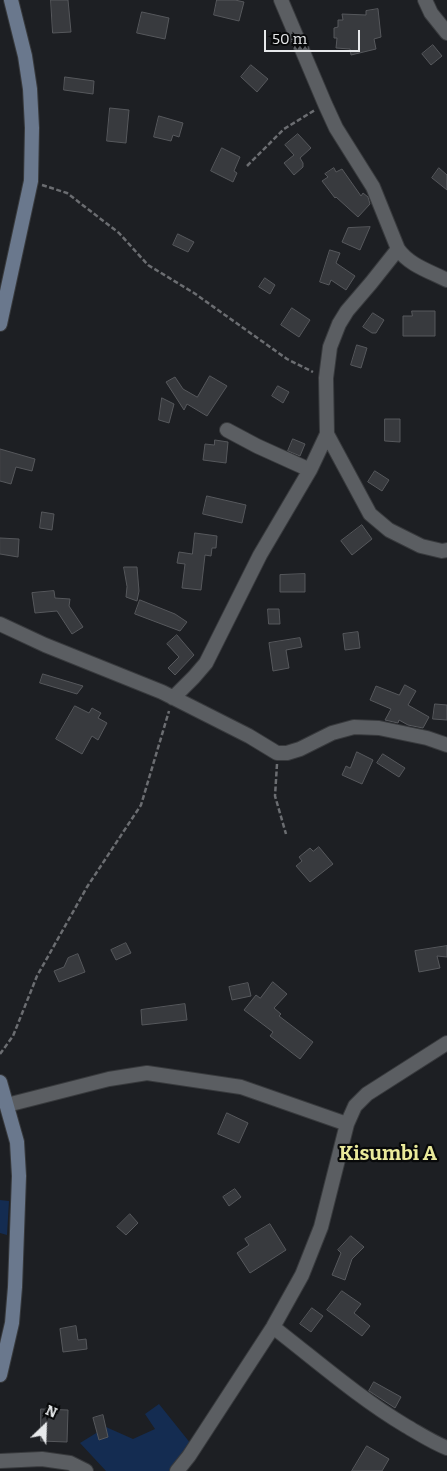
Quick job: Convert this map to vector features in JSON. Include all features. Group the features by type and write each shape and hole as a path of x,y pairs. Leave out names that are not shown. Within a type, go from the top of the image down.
{"main road":[{"path":"0,324 32,181 30,88 25,56 11,0"},
{"path":"0,1082 18,1142 19,1176 15,1287 8,1344 0,1375"}],"street":[{"path":"281,0 336,128 373,187 398,249 412,263 447,280"},
{"path":"425,0 431,12 447,33"},
{"path":"173,698 206,663 260,555 310,470 327,434 326,378 330,347 339,324 347,311 398,249"},
{"path":"227,430 256,446 310,470"},
{"path":"327,434 370,514 388,530 421,546 442,551 447,550"},
{"path":"0,624 45,646 162,692 249,736 278,753 287,753 300,749 332,733 354,727 379,728 427,738 447,745"},
{"path":"177,1471 189,1456 273,1327 302,1276 321,1227 347,1124 355,1106 367,1094 447,1043"},
{"path":"7,1105 109,1079 147,1073 241,1087 347,1124"},
{"path":"273,1327 382,1412 434,1443 447,1448"},
{"path":"0,1461 42,1459 70,1463 86,1471"}],"path":[{"path":"247,166 284,129 325,104"},
{"path":"32,181 67,193 120,233 148,265 194,294 288,359 326,378"},
{"path":"0,1054 13,1036 37,976 82,896 142,805 173,698"},
{"path":"278,753 275,796 286,834"}],"shaded area":[{"path":"0,1200 9,1201 7,1235 0,1233"},
{"path":"159,1404 191,1444 174,1471 106,1471 80,1443 106,1427 133,1439 155,1429 145,1414"}],"building":[{"path":"51,0 68,0 71,32 53,33"},
{"path":"217,0 244,2 239,21 214,15"},
{"path":"378,9 381,37 374,39 376,49 351,55 350,49 336,48 337,38 334,38 334,28 338,27 338,20 343,20 342,14 366,15 366,11"},
{"path":"142,12 169,18 165,39 137,33"},
{"path":"433,45 442,56 431,65 422,54"},
{"path":"251,65 268,79 257,92 241,77"},
{"path":"65,77 94,81 93,94 64,90"},
{"path":"110,108 129,110 126,143 107,141"},
{"path":"159,116 183,123 179,137 173,135 171,141 154,137"},
{"path":"298,134 311,148 300,158 303,167 294,175 284,163 294,155 285,145"},
{"path":"222,148 240,157 234,171 237,173 233,182 211,171"},
{"path":"334,168 336,172 342,169 361,196 363,193 368,197 370,204 358,217 335,198 322,181 328,177 325,174"},
{"path":"439,168 447,175 447,190 432,178"},
{"path":"370,227 360,250 342,242 348,228"},
{"path":"178,234 194,242 188,252 173,245"},
{"path":"330,250 340,253 336,263 355,276 346,290 331,280 329,285 320,282"},
{"path":"265,278 275,285 270,294 259,287"},
{"path":"292,308 310,320 299,337 281,325"},
{"path":"412,311 435,311 435,336 403,336 403,316 412,316"},
{"path":"373,313 384,320 376,333 372,333 363,327"},
{"path":"357,345 367,348 361,368 351,365"},
{"path":"210,376 227,386 207,416 187,404 184,410 166,382 175,377 183,389 197,397"},
{"path":"278,386 289,392 283,403 272,396"},
{"path":"162,398 174,404 169,423 159,420"},
{"path":"385,419 400,419 400,442 385,441"},
{"path":"293,439 305,444 300,456 288,451"},
{"path":"215,440 228,442 226,463 203,460 205,444 214,445"},
{"path":"0,449 35,459 32,471 16,467 11,484 0,481"},
{"path":"375,471 389,480 382,491 368,482"},
{"path":"207,496 246,505 242,523 203,514"},
{"path":"42,512 54,514 52,530 40,528"},
{"path":"362,525 372,539 352,555 341,541"},
{"path":"195,533 217,536 216,548 212,548 211,556 205,555 201,590 182,588 185,564 177,563 179,552 192,554"},
{"path":"0,538 19,539 18,557 0,554"},
{"path":"124,567 137,567 139,591 137,601 126,597 127,587"},
{"path":"305,574 305,592 280,592 280,575"},
{"path":"54,591 55,598 70,599 69,606 83,627 72,634 57,611 35,613 32,593"},
{"path":"140,600 175,614 187,622 180,631 135,614"},
{"path":"268,609 279,609 280,624 269,624"},
{"path":"358,632 360,648 345,650 343,634"},
{"path":"177,635 194,655 175,675 168,668 179,657 167,644"},
{"path":"300,638 302,647 286,650 289,668 273,671 269,643"},
{"path":"43,674 83,686 77,694 40,683"},
{"path":"405,685 416,691 408,705 429,717 423,728 408,725 399,720 398,723 385,720 391,709 370,700 376,686 399,695"},
{"path":"435,704 447,705 447,720 433,719"},
{"path":"75,706 89,713 92,708 101,713 98,718 107,723 98,740 92,736 82,754 56,739"},
{"path":"357,752 373,760 362,784 342,775 346,766 350,768"},
{"path":"383,754 405,768 399,777 377,763"},
{"path":"319,847 333,864 310,882 296,866 302,861 299,857 310,848 313,851"},
{"path":"126,943 131,953 116,960 111,950"},
{"path":"447,946 447,957 437,956 440,968 419,972 415,951"},
{"path":"78,954 85,972 59,982 54,971 64,967 68,958"},
{"path":"273,982 287,994 274,1008 281,1014 279,1016 313,1042 300,1059 270,1036 273,1032 244,1010 256,995 260,998"},
{"path":"248,983 251,996 232,1000 229,987"},
{"path":"185,1004 187,1020 142,1025 141,1010"},
{"path":"227,1113 248,1123 239,1143 218,1134"},
{"path":"235,1189 241,1197 229,1206 223,1197"},
{"path":"130,1214 138,1223 126,1235 117,1227"},
{"path":"270,1224 286,1250 250,1273 237,1253 249,1245 245,1239"},
{"path":"351,1236 364,1247 352,1259 345,1280 332,1275 341,1253 338,1250"},
{"path":"342,1291 361,1304 354,1313 370,1326 362,1336 327,1310"},
{"path":"312,1308 323,1316 311,1332 300,1324"},
{"path":"76,1326 78,1340 86,1339 87,1349 63,1352 60,1329"},
{"path":"374,1382 401,1397 395,1408 369,1391"},
{"path":"41,1409 68,1410 67,1442 41,1441"},
{"path":"103,1415 108,1437 99,1440 93,1418"},
{"path":"367,1446 389,1459 382,1471 352,1471"}],"district":[{"name":"Kisumbi A","path":"388,1154"}]}
